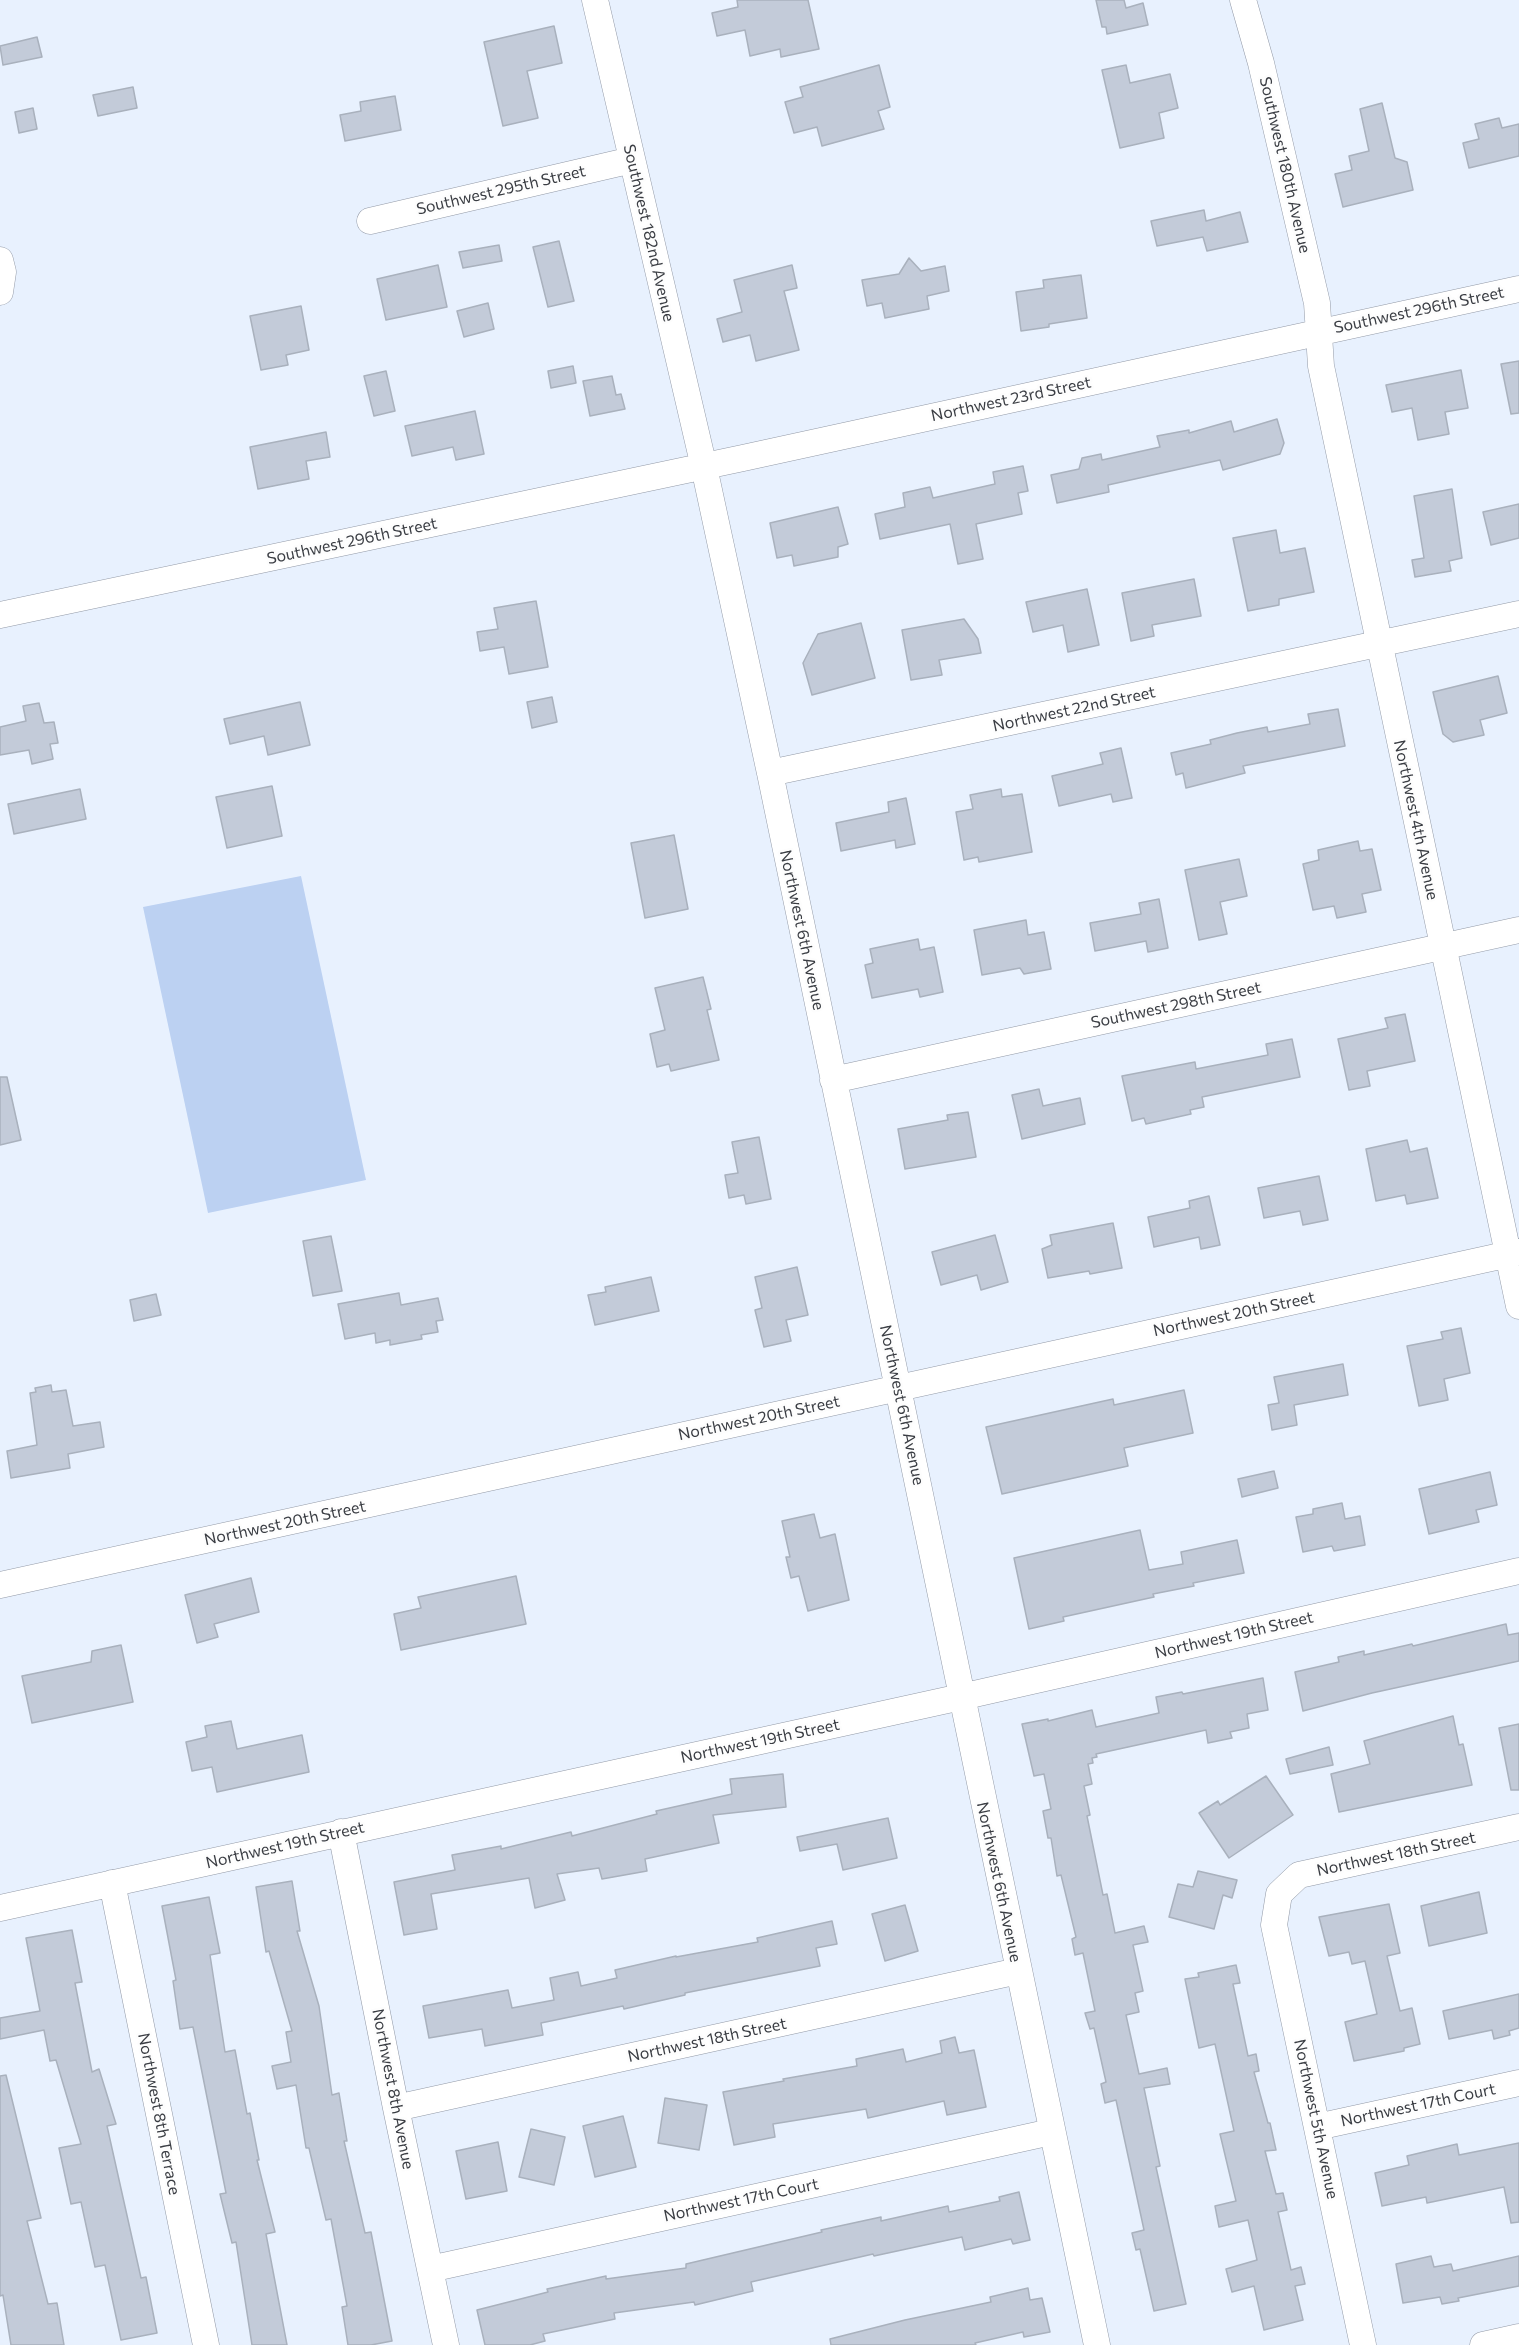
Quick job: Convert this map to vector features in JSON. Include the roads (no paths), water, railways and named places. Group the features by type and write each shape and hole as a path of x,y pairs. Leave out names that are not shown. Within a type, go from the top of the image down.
{"street":[{"name":"Southwest 182nd Avenue","path":"595,0 704,467"},
{"name":"Southwest 180th Avenue","path":"1243,0 1261,63 1315,292 1319,332"},
{"name":"Southwest 295th Street","path":"370,220 632,160"},
{"path":"0,260 3,272 0,292"},
{"name":"Southwest 296th Street","path":"1319,332 1519,289"},
{"name":"Northwest 23rd Street","path":"704,467 1319,332"},
{"name":"Northwest 4th Avenue","path":"1319,332 1321,366 1442,947 1513,1253 1519,1306"},
{"name":"Southwest 296th Street","path":"0,615 704,467"},
{"name":"Northwest 6th Avenue","path":"704,467 899,1388 961,1697 1097,2345"},
{"name":"Northwest 22nd Street","path":"770,773 1519,614"},
{"name":"Southwest 298th Street","path":"833,1080 1519,930"},
{"name":"Northwest 20th Street","path":"0,1585 1513,1253"},
{"name":"Northwest 19th Street","path":"0,1908 961,1697 1519,1571"},
{"name":"Northwest 18th Street","path":"1279,1894 1299,1875 1519,1827"},
{"name":"Northwest 8th Avenue","path":"341,1832 446,2345"},
{"name":"Northwest 8th Terrace","path":"112,1883 206,2345"},
{"name":"Northwest 5th Avenue","path":"1279,1894 1274,1925 1363,2345"},
{"name":"Northwest 18th Street","path":"396,2108 1018,1971"},
{"name":"Northwest 17th Court","path":"1317,2127 1519,2083"},
{"name":"Northwest 17th Court","path":"430,2269 1052,2132"},
{"path":"1483,2345 1519,2337"}]}
